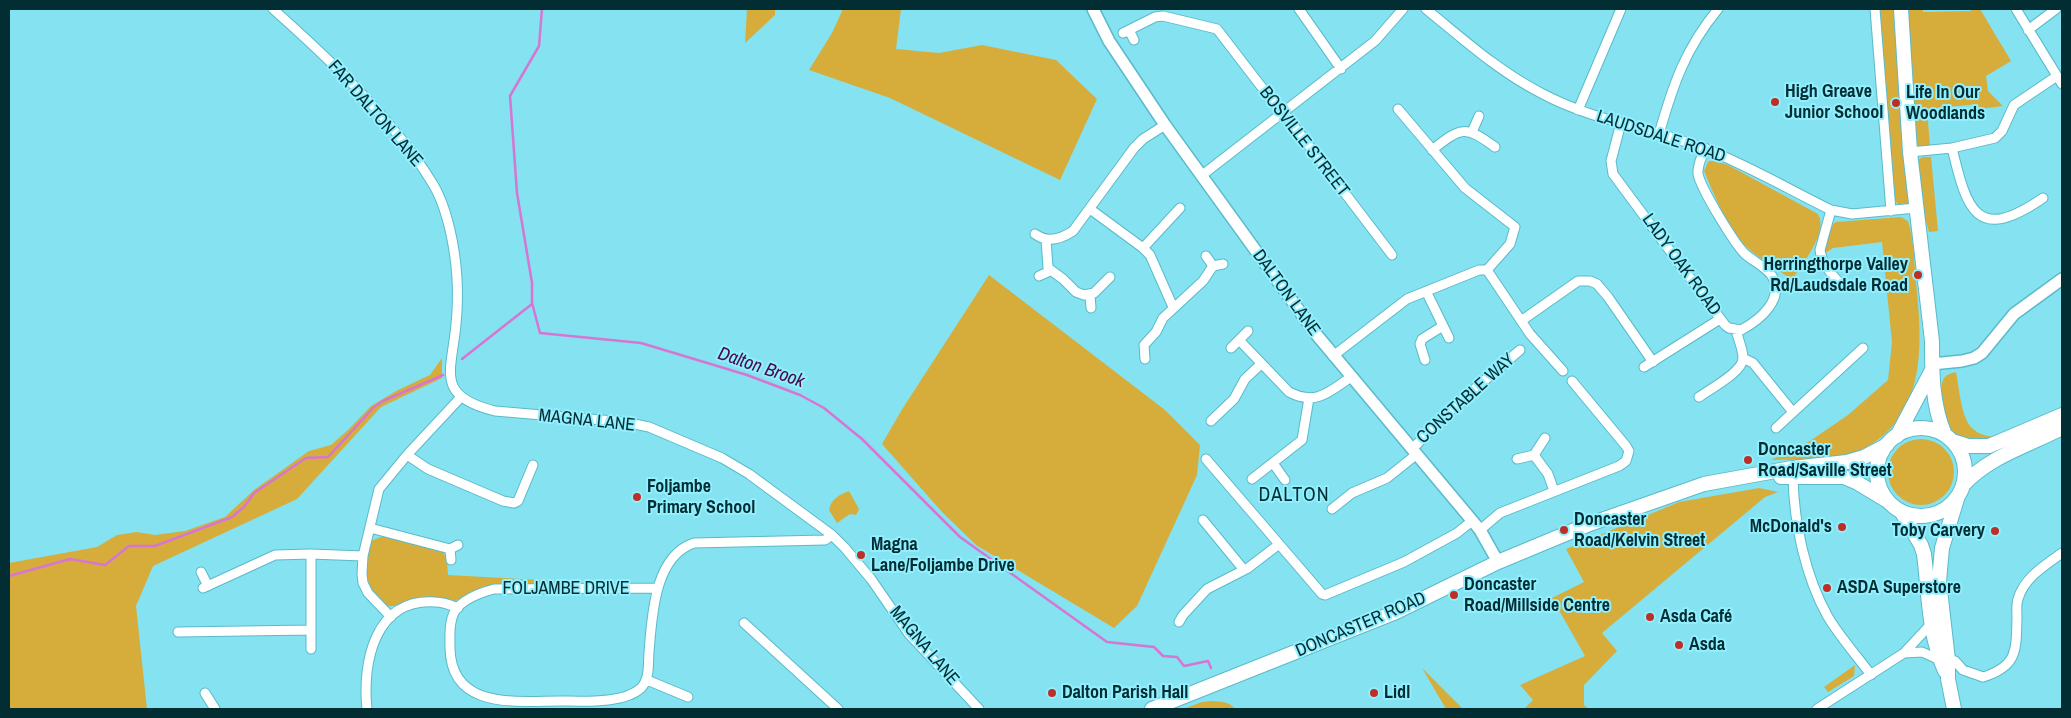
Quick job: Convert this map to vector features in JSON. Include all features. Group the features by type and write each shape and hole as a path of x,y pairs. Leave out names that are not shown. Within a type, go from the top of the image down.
{"main road":[{"path":"1901,9 1910,152 1928,301 1936,412 1948,438 1958,448 1964,465 1960,492 1942,548 1939,582 1944,660"},
{"path":"1932,367 1892,440 1880,457 1877,476 1879,486 1889,502 1901,511 1920,516 1931,515 1941,511 1960,492 1974,474 1994,459 2062,428"},
{"path":"1892,440 1917,429 1932,430 1968,446 1989,446 2062,415"},
{"name":"DONCASTER ROAD","path":"1152,709 1396,612 1498,562 1587,525 1672,494 1704,484 1792,468 1847,462 1864,457 1892,440"},
{"name":"DONCASTER ROAD","path":"1738,478 1844,478 1856,482 1889,502"},
{"path":"1901,511 1924,554 1931,624 1944,660 1953,706"}],"street":[{"name":"FAR DALTON LANE","path":"273,9 353,83 402,140 432,181 441,201 450,232 458,286 456,325 450,355 450,376 461,397"},
{"name":"DALTON LANE","path":"1093,9 1109,41 1201,176 1333,356 1415,451 1476,526 1498,562"},
{"path":"1299,9 1341,69"},
{"path":"1201,176 1375,41 1403,9"},
{"name":"LAUDSDALE ROAD","path":"1426,9 1496,66 1543,94 1578,110 1705,148 1832,210 1852,214 1916,208"},
{"path":"1578,110 1621,9"},
{"path":"1658,134 1670,93 1690,49 1699,31 1718,9"},
{"path":"1875,9 1891,210"},
{"path":"1910,152 1952,148 1995,138 2002,131 2010,110 2014,105 2060,80 2016,9"},
{"path":"2028,30 2056,9"},
{"name":"BOSVILLE STREET","path":"1134,40 1126,31 1154,17 1163,16 1217,29 1260,85 1284,112 1392,255"},
{"path":"1333,356 1407,299 1479,270 1487,270 1510,244 1515,228 1465,188 1398,109"},
{"path":"1472,132 1479,116"},
{"name":"LADY OAK ROAD","path":"1621,123 1611,161 1614,174 1720,318 1729,328 1736,330 1747,327 1770,308 1776,292 1775,284 1768,271 1747,255 1731,237 1700,180 1698,166 1705,148"},
{"path":"1035,234 1046,240 1065,236 1073,231 1134,148 1143,139 1165,125"},
{"path":"1432,150 1456,133 1465,131 1472,132 1495,147"},
{"path":"1952,148 1965,198 1974,211 1981,216 1996,219 2004,218 2031,206 2043,198"},
{"path":"1143,248 1180,208"},
{"path":"1090,209 1150,255 1174,307"},
{"path":"1832,210 1820,250 1826,267 1842,286"},
{"path":"1046,240 1047,266 1050,271 1063,279 1076,292 1090,294 1098,290 1110,277"},
{"path":"1206,256 1212,266"},
{"path":"1146,359 1143,350 1146,342 1156,332 1160,321 1203,281 1212,266 1223,264"},
{"path":"1487,270 1530,334 1563,371"},
{"path":"1039,276 1050,271"},
{"path":"1932,367 1974,358 1982,352 2014,314 2062,279"},
{"path":"1522,321 1578,281 1590,281 1597,284 1608,297 1653,362"},
{"path":"1426,291 1448,338"},
{"path":"1090,294 1091,308"},
{"path":"1644,367 1720,318"},
{"path":"1425,360 1420,344 1422,340 1443,326"},
{"path":"1699,397 1736,372 1742,363 1743,358 1736,330"},
{"path":"1231,348 1248,331"},
{"path":"1239,340 1289,392 1298,397 1309,398 1326,395 1351,377"},
{"path":"1776,428 1792,411 1863,348"},
{"name":"CONSTABLE WAY","path":"1332,509 1352,493 1387,478 1415,451 1456,404 1520,350"},
{"path":"1743,358 1754,363 1792,411"},
{"path":"1211,421 1234,399 1245,379 1261,364"},
{"path":"1206,459 1278,545 1322,594 1325,595 1404,562 1457,533 1476,526 1500,513 1619,466 1629,456 1626,446 1572,381"},
{"path":"392,617 368,593 363,583 363,556 379,489 406,455 461,397"},
{"name":"MAGNA LANE","path":"461,397 478,407 495,411 625,422 649,427 722,458 742,470 832,535 871,579 909,634 979,709"},
{"path":"1252,479 1300,443 1304,437 1309,398"},
{"path":"1517,459 1534,455 1545,438"},
{"path":"406,455 428,469 503,501 514,503 518,501 533,465"},
{"path":"1534,455 1548,474 1554,491"},
{"path":"1273,463 1285,480"},
{"path":"1793,477 1797,518 1804,555 1819,600 1829,619 1871,675"},
{"path":"1203,520 1244,570"},
{"path":"370,528 454,547 451,560"},
{"name":"FOLJAMBE DRIVE","path":"647,680 651,624 657,588 669,562 684,546 694,543 825,540 832,535"},
{"path":"1180,616 1207,589 1244,570 1278,545"},
{"path":"1904,653 1922,652 1955,662 1963,670 1983,677 2005,667 2014,656 2018,600 2024,585 2040,569 2062,553"},
{"path":"311,554 311,649"},
{"path":"201,572 206,587 275,555 363,556"},
{"name":"FOLJAMBE DRIVE","path":"458,608 482,592 494,589 657,588"},
{"path":"367,709 365,688 367,664 371,646 378,632 400,608 425,602 438,602 458,608 452,616 450,661 459,681 469,690 480,695 504,701 598,701 633,693 640,689 647,680 688,697"},
{"path":"744,623 838,709"},
{"path":"1817,709 1904,653 1931,624"},
{"path":"178,632 311,630"},
{"path":"205,693 215,709"}],"shaded area":[{"path":"747,9 775,9 775,15 745,43"},
{"path":"843,9 901,9 896,49 939,53 982,45 1056,60 1097,99 1060,180 890,98 809,70 832,33"},
{"path":"1879,9 1896,9 1910,202 1907,204 1898,205 1893,197"},
{"path":"1907,9 1923,9 1923,12 1971,11 1971,9 1980,9 2011,61 1986,76 1988,91 2003,106 1979,109 1978,104 1927,109 1930,147 1920,148 1915,142"},
{"path":"1931,157 1938,231 1929,232 1919,196 1916,177 1919,159"},
{"path":"1712,160 1728,165 1818,214 1820,230 1817,239 1808,257 1792,280 1751,251 1729,224 1704,171 1708,162"},
{"path":"1901,217 1908,221 1914,251 1919,352 1916,375 1910,396 1900,416 1886,434 1854,453 1831,458 1771,460 1810,441 1848,415 1888,380 1892,342 1882,242 1833,248 1824,254 1827,237 1833,224 1836,222"},
{"path":"989,275 1165,410 1200,445 1197,475 1137,606 1114,628 976,545 942,512 882,444 901,411"},
{"path":"442,358 442,378 381,407 297,499 153,566 136,606 147,709 9,709 9,563 97,547 117,535 137,532 155,535 185,531 225,517 254,490 309,451 331,445 371,406 398,390 430,375"},
{"path":"1956,372 1963,410 1968,423 1977,432 1997,438 1983,440 1968,439 1955,434 1950,429 1945,419 1942,386 1945,377"},
{"path":"1927,439 1945,448 1952,459 1954,472 1952,485 1945,496 1934,503 1915,505 1897,496 1890,485 1888,466 1897,448 1908,441"},
{"path":"1759,488 1778,492 1765,497 1602,633 1617,651 1584,685 1584,705 1589,709 1524,709 1533,700 1520,685 1585,656 1552,598 1584,582 1566,549 1679,502"},
{"path":"849,491 859,509 856,515 850,514 837,523 829,510 830,506 836,498"},
{"path":"383,536 443,552 447,560 448,575 558,581 558,584 485,586 453,602 421,597 400,605 386,606 372,590 365,570 371,541"},
{"path":"1855,665 1854,676 1828,692 1824,687"},
{"path":"1422,668 1463,709 1446,709"},
{"path":"1202,702 1227,703 1235,709 1183,709"}],"waterway":[{"name":"Dalton Brook","path":"542,9 539,46 510,96 517,193 532,283 532,303 540,333 641,343 747,375 800,395 824,408 862,439 960,537 1107,642 1154,647 1163,656 1177,657 1184,666 1208,661 1211,668"},
{"path":"462,359 532,304"},
{"path":"9,576 70,559 105,565 129,546 155,546 232,517 244,507 254,493 306,458 328,457 374,407 383,401 443,375"}],"place":[{"name":"High Greave Junior School","path":"1775,102"},
{"name":"Life In Our Woodlands","path":"1896,103"},
{"name":"Herringthorpe Valley Rd/Laudsdale Road","path":"1918,275"},
{"name":"Doncaster Road/Saville Street","path":"1748,460"},
{"name":"Foljambe Primary School","path":"637,497"},
{"name":"McDonald's","path":"1842,527"},
{"name":"Doncaster Road/Kelvin Street","path":"1564,530"},
{"name":"Toby Carvery","path":"1995,531"},
{"name":"Magna Lane/Foljambe Drive","path":"861,555"},
{"name":"ASDA Superstore","path":"1827,588"},
{"name":"Doncaster Road/Millside Centre","path":"1454,595"},
{"name":"Asda Café","path":"1650,617"},
{"name":"Asda","path":"1679,645"},
{"name":"Dalton Parish Hall","path":"1052,693"},
{"name":"Lidl","path":"1374,693"}],"district":[{"name":"DALTON","path":"1294,496"}]}
